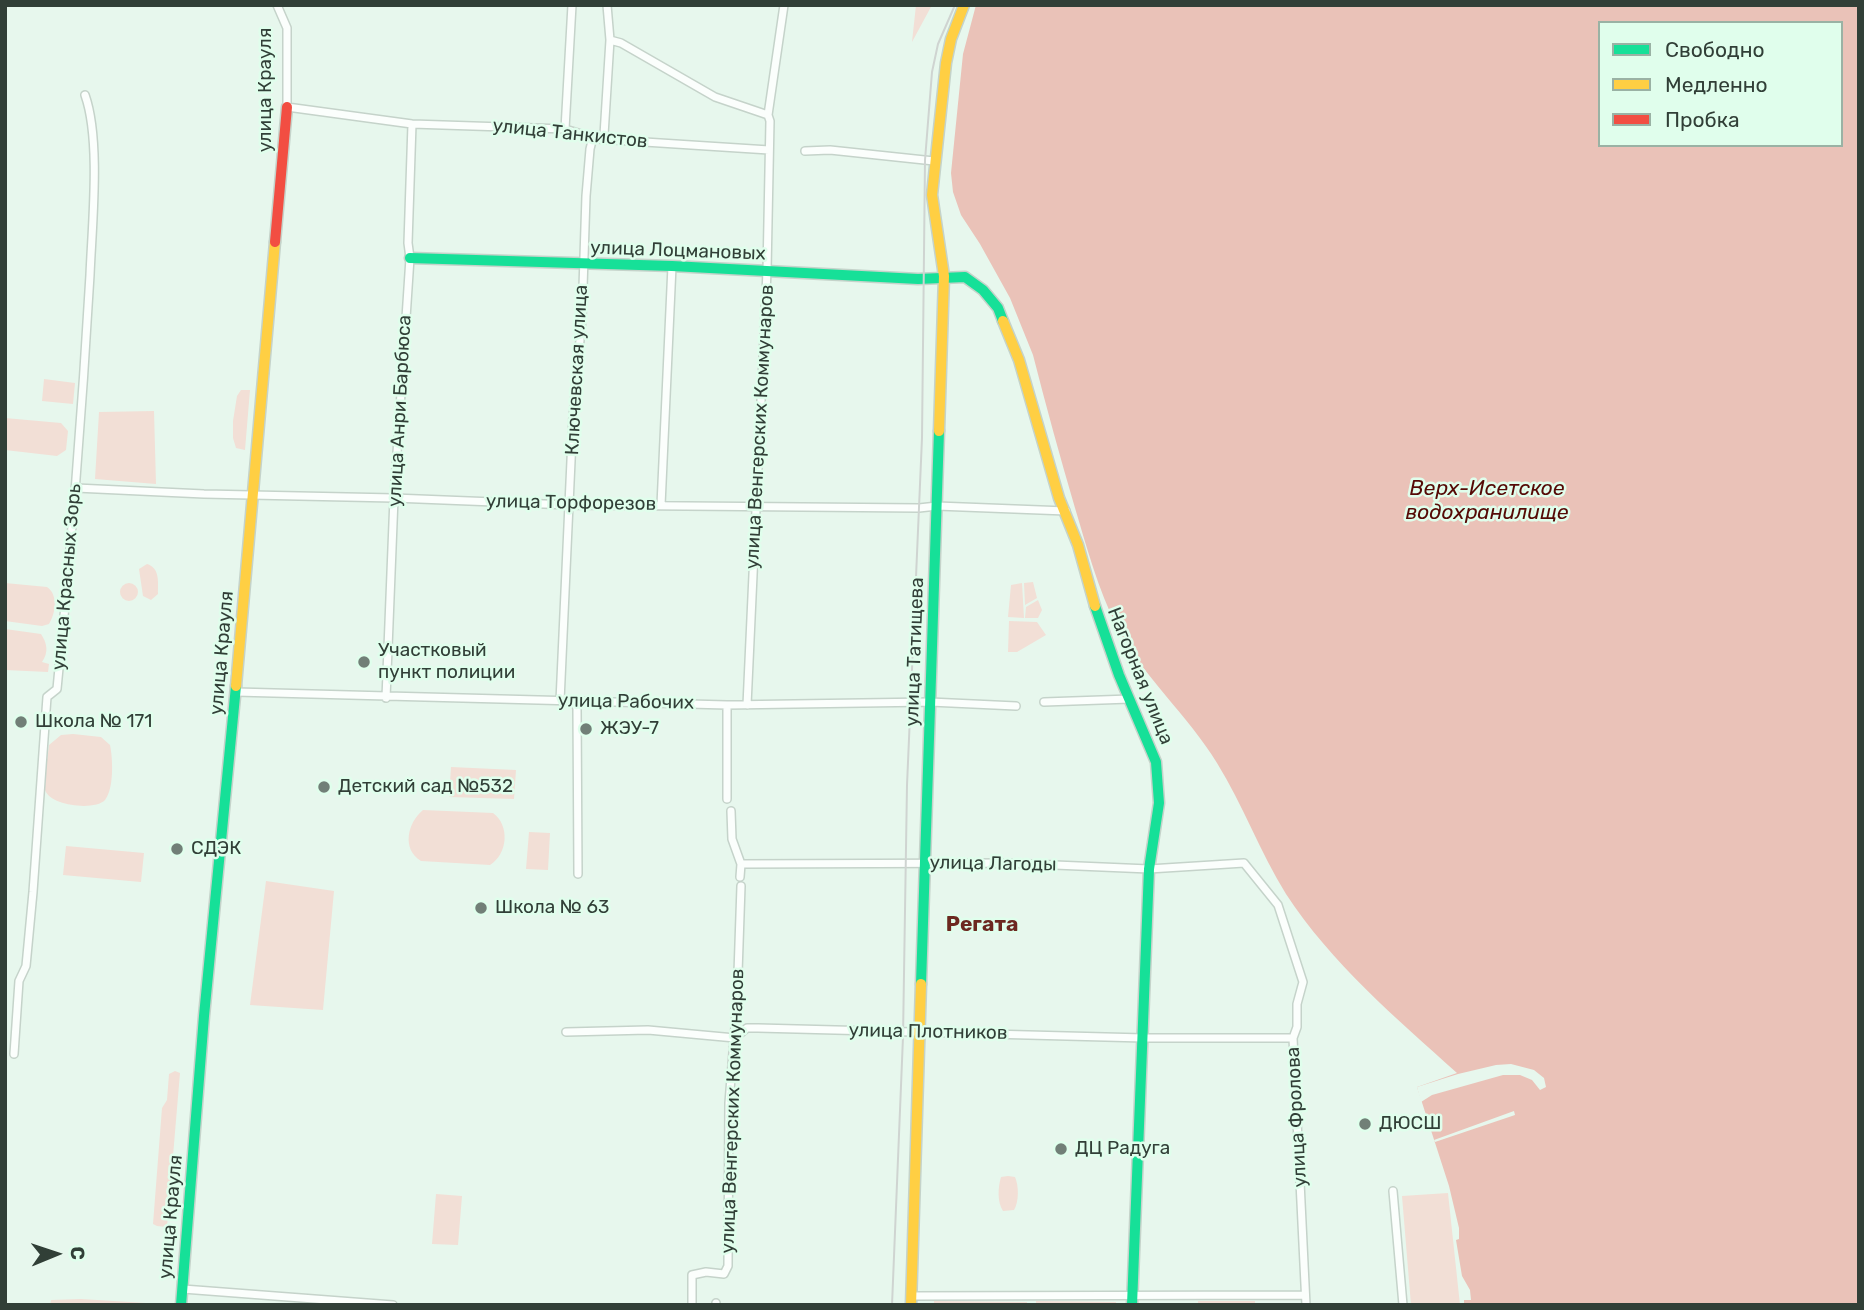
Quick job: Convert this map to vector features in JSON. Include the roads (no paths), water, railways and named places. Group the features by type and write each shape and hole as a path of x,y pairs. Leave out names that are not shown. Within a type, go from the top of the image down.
{"street":[{"name":"улица Крауля","path":"181,1305 204,1016 236,692 287,107 287,28 277,5"},
{"path":"565,129 572,5"},
{"name":"Ключевская улица","path":"560,701 573,417 582,318 582,265 589,160 593,137 604,135 610,40 607,5"},
{"path":"610,40 621,43 715,97 768,115 784,5"},
{"name":"улица Татищева","path":"911,1300 944,276 932,195 946,63 951,39 964,5"},
{"name":"улица Красных Зорь","path":"14,1054 19,981 26,966 33,892 47,697 57,688 76,488 93,188 91,113 85,95"},
{"name":"улица Танкистов","path":"287,107 412,124 565,129 593,137 769,150"},
{"name":"улица Венгерских Коммунаров","path":"747,705 767,271 768,115"},
{"name":"улица Анри Барбюса","path":"386,698 394,498 410,257 408,243 412,124"},
{"path":"805,151 830,150 934,161"},
{"name":"улица Лоцмановых","path":"410,257 672,266 904,278 944,276"},
{"path":"661,505 672,266"},
{"name":"Нагорная улица","path":"944,276 965,276 983,290 998,308 1019,360 1059,498 1066,511 1093,601 1119,675 1156,762 1159,803 1149,869 1132,1300"},
{"name":"улица Торфорезов","path":"76,488 204,495 253,494 569,505 937,506 1066,511"},
{"name":"улица Рабочих","path":"236,692 727,705 930,702 1016,706"},
{"path":"1044,702 1130,699"},
{"path":"575,701 578,874"},
{"path":"727,705 727,799"},
{"name":"улица Венгерских Коммунаров","path":"692,1305 692,1275 706,1272 724,1273 728,1266 730,1103 741,881 741,864 732,839 731,811"},
{"name":"улица Лагоды","path":"741,864 925,862 1149,869 1244,863"},
{"name":"улица Фролова","path":"1244,863 1278,905 1303,982 1293,1038 1306,1305"},
{"name":"улица Плотников","path":"566,1032 648,1030 735,1038 747,1028 1144,1038 1293,1038"},
{"path":"1393,1191 1403,1305"},
{"path":"183,1289 393,1305"},
{"path":"911,1300 1132,1300 1306,1295"}],"water":[{"name":"Верх-Исетское водохранилище","path":"976,5 1859,5 1859,1305 1464,1305 1464,1300 1471,1300 1470,1290 1462,1276 1456,1240 1459,1239 1459,1228 1449,1186 1417,1087 1457,1073 1366,989 1304,919 1277,878 1217,763 1140,663 1117,627 1089,553 1033,355 1010,298 961,215 953,192 951,173 963,54"}],"tram line":[{"path":"892,1305 903,1037 907,785 922,438 925,160 932,72 938,44 955,5"}],"place":[{"name":"Участковый пункт полиции","path":"364,662"},
{"name":"Школа № 171","path":"21,722"},
{"name":"ЖЭУ-7","path":"586,729"},
{"name":"Детский сад №532","path":"324,787"},
{"name":"СДЭК","path":"177,849"},
{"name":"Школа № 63","path":"481,908"},
{"name":"ДЮСШ","path":"1365,1124"},
{"name":"ДЦ Радуга","path":"1061,1149"}],"district":[{"name":"Регата","path":"982,925"}]}
